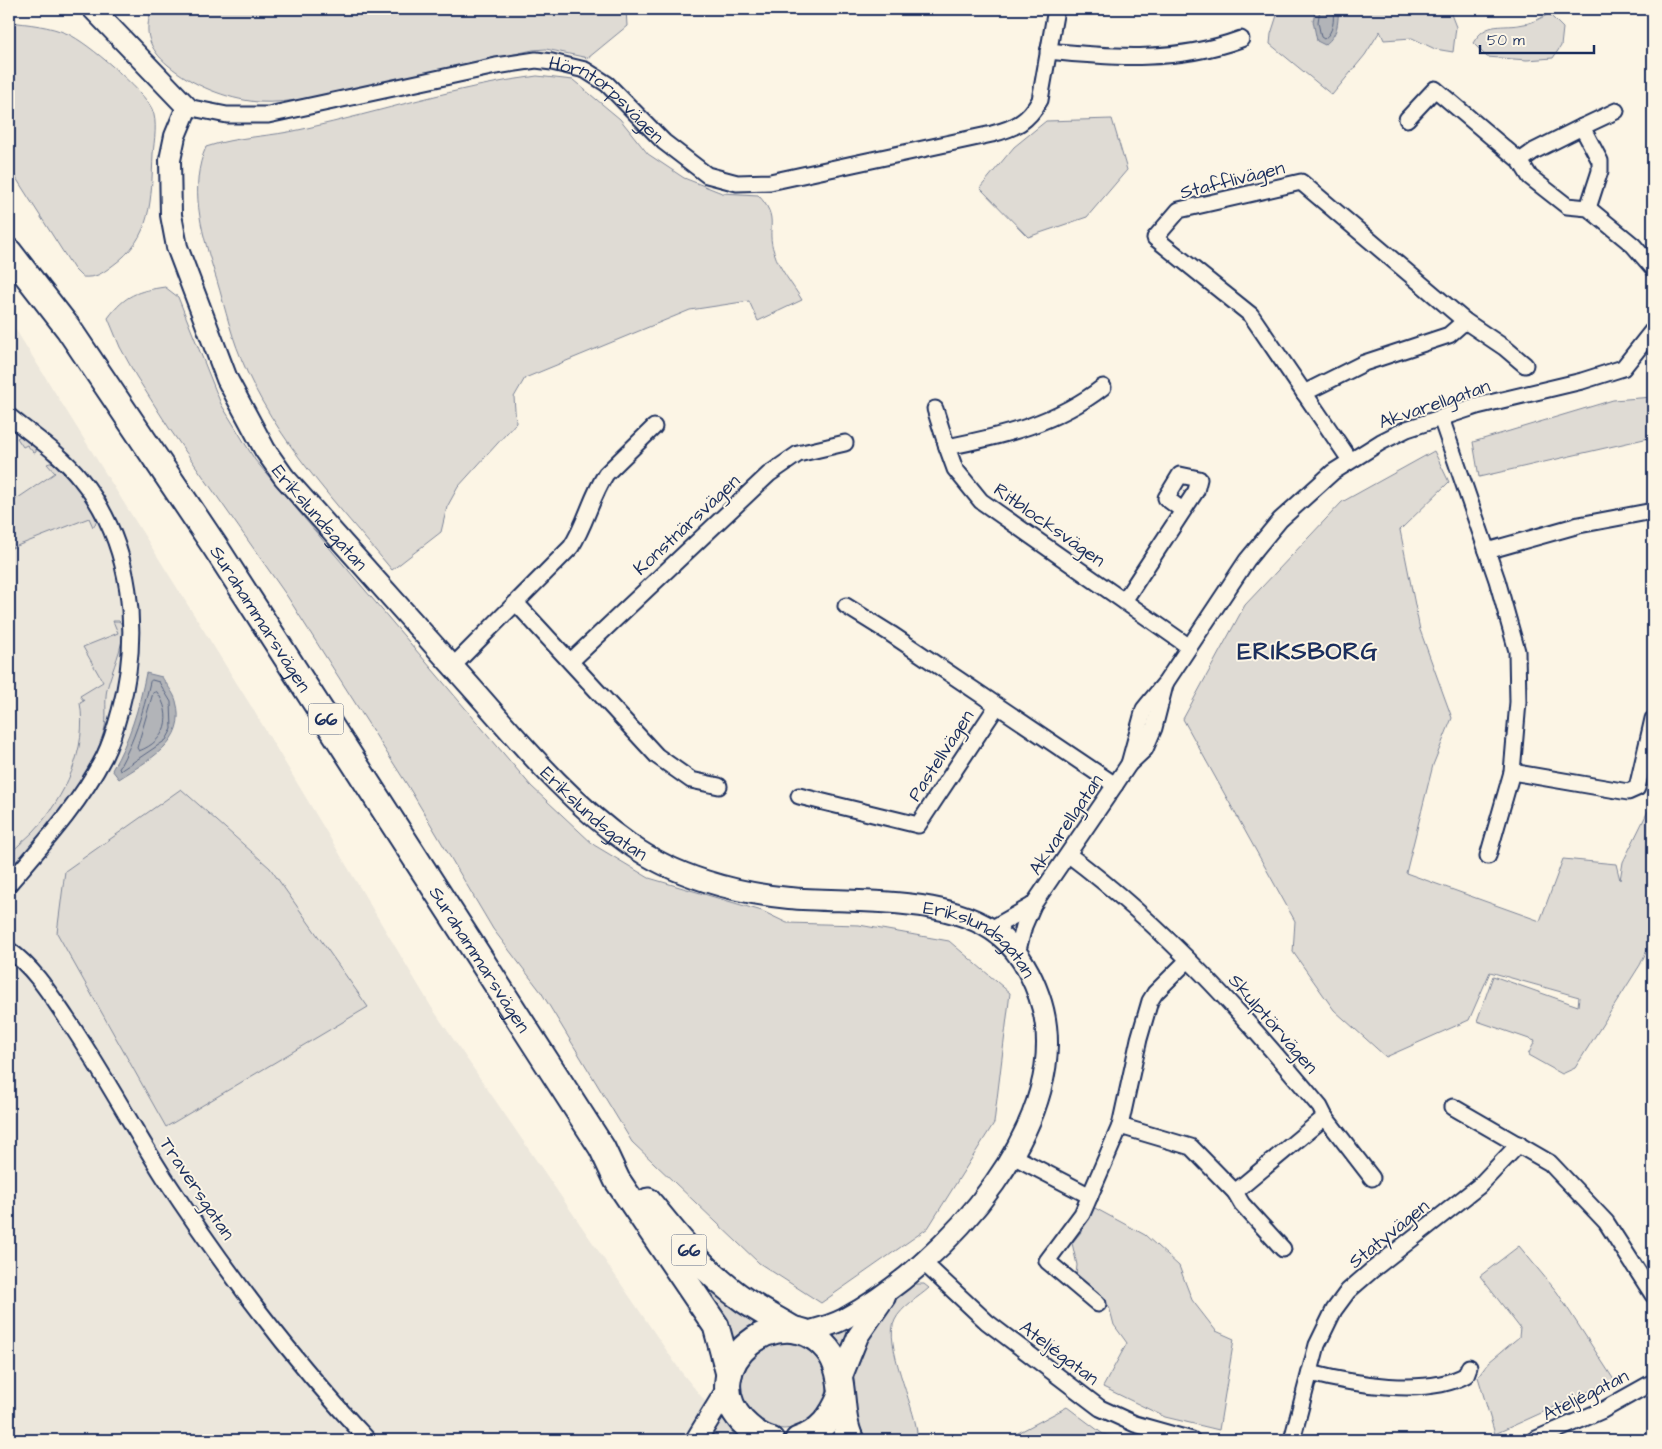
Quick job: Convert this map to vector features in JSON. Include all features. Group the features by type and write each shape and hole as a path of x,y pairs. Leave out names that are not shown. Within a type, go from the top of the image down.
{"main road":[{"name":"Surahammarsvägen","path":"9,232 43,295"},
{"name":"Surahammarsvägen","path":"9,252 43,295 216,548 602,1148 617,1180 716,1326 729,1380"},
{"path":"9,257 43,295"},
{"name":"Surahammarsvägen","path":"602,1148 702,1264 744,1300 799,1331"},
{"path":"729,1380 741,1350 754,1338 774,1331 799,1331"},
{"name":"66","path":"799,1331 815,1338 828,1350 837,1366 844,1423 851,1440"},
{"name":"66","path":"729,1380 729,1396 736,1414 746,1425 767,1440"},
{"path":"798,1440 816,1432 825,1424 833,1413 840,1388"}],"street":[{"path":"93,9 187,108"},
{"name":"Hörntorpsvägen","path":"187,108 227,114 268,114 496,66 536,60 552,62 585,70 607,84 664,142 708,175 737,183 770,182 1010,129 1024,122 1040,100 1056,9"},
{"path":"1048,51 1111,58 1163,57 1224,45 1241,38"},
{"path":"1407,118 1436,88 1520,161 1530,177 1568,206 1588,208 1633,245 1653,268"},
{"name":"Erikslundsgatan","path":"187,108 175,136 170,160 170,215 177,247 227,379 265,450 284,477 544,770 603,826 658,862 679,872 734,888 786,898 930,907 963,914 991,929 1006,940 1033,979 1044,1010 1048,1040 1042,1090 1013,1156 970,1215 924,1263 892,1288 842,1320 799,1331"},
{"path":"1520,161 1534,151 1616,111"},
{"path":"1582,127 1600,161 1600,171 1588,208"},
{"name":"Stafflivägen","path":"1350,460 1251,315 1155,238 1180,210 1301,182 1465,321 1505,348 1525,365"},
{"path":"1304,393 1364,363 1449,335 1465,321"},
{"name":"Akvarellgatan","path":"1017,954 1024,926 1033,905 1069,855 1129,764 1144,709 1166,682 1188,646 1261,541 1308,494 1350,460 1407,429 1477,406 1582,381 1623,368 1653,330"},
{"path":"947,447 991,439 1040,424 1071,409 1103,387"},
{"name":"Ritblocksvägen","path":"935,409 955,469 981,501 1188,646"},
{"path":"9,416 67,464 81,480 99,507 118,548 127,582 132,623 130,661 125,693 105,755 74,806 9,884"},
{"path":"1441,418 1487,551 1518,651 1518,702 1512,772 1488,856"},
{"path":"453,666 517,604 571,547 582,531 600,483 606,474 654,427"},
{"name":"Konstnärsvägen","path":"571,662 769,474 798,454 844,442"},
{"path":"1124,601 1182,510"},
{"path":"1487,551 1579,525 1653,511"},
{"path":"517,604 632,730 668,765 691,780 719,786"},
{"name":"Pastellvägen","path":"846,606 1115,785"},
{"name":"Pastellvägen","path":"799,796 918,825 997,706"},
{"path":"1512,772 1628,792 1638,788 1653,719"},
{"name":"Skulptörvägen","path":"1069,855 1132,905 1188,960 1199,968 1254,1027 1320,1107 1325,1118 1372,1178"},
{"name":"Akvarellgatan","path":"991,929 1033,905"},
{"name":"Traversgatan","path":"9,950 31,969 48,991 83,1042 164,1176 276,1336 368,1440"},
{"path":"1098,1304 1047,1261 1082,1214 1120,1126 1138,1039 1150,1001 1155,993 1188,960"},
{"path":"1453,1107 1550,1163 1606,1222 1653,1295"},
{"path":"1235,1192 1325,1118"},
{"path":"1120,1126 1191,1147 1235,1192 1242,1204 1283,1249"},
{"name":"Statyvägen","path":"1292,1440 1322,1332 1334,1310 1348,1291 1479,1186 1519,1144"},
{"path":"1013,1156 1090,1196"},
{"name":"Ateljégatan","path":"924,1263 987,1322 1100,1408 1135,1424 1192,1440"},
{"name":"Erikslundsgatan","path":"840,1388 858,1336 892,1288"},
{"path":"1310,1373 1336,1380 1396,1386 1429,1385 1455,1381 1466,1375 1469,1368"},
{"path":"696,1440 729,1380"},
{"name":"Ateljégatan","path":"1534,1440 1603,1410 1653,1382"}],"shaded area":[{"path":"152,9 626,9 627,26 588,58 546,49 533,50 307,98 282,102 258,102 234,98 210,90 188,79 161,59 152,46 148,33 149,17"},
{"path":"1279,9 1449,9 1456,27 1453,52 1435,49 1412,38 1384,40 1380,31 1365,55 1332,95 1270,44 1271,34"},
{"path":"1549,14 1563,28 1561,46 1553,58 1527,60 1487,57 1473,43 1478,36 1489,28 1527,23"},
{"path":"9,22 54,29 77,39 101,56 127,79 147,101 154,114 152,187 147,216 135,243 125,255 98,275 82,277 74,269 9,167"},
{"path":"537,76 573,80 620,119 648,154 684,178 722,193 758,195 765,203 771,217 771,236 776,258 802,300 758,321 749,301 690,310 525,378 514,397 516,423 458,487 447,507 441,532 392,570 329,496 289,444 255,388 233,336 204,238 198,192 201,162 206,147 218,143 291,132 478,86"},
{"path":"1112,119 1127,170 1087,217 1028,237 980,188 1014,147 1046,121"},
{"path":"165,287 178,297 221,404 255,460 531,786 594,845 649,878 762,911 787,923 859,925 949,941 1010,993 994,1123 928,1228 821,1303 759,1263 632,1142 541,992 493,929 408,786 287,596 169,428 120,347 108,318 114,310 132,295"},
{"path":"9,319 251,706 432,1008 682,1373 737,1440 9,1440"},
{"path":"1653,397 1653,437 1479,477 1473,442 1613,400"},
{"path":"22,435 36,445 36,452 34,453 27,445 23,447 17,438"},
{"path":"1434,451 1449,482 1400,530 1420,630 1452,718 1433,765 1406,873 1540,921 1563,859 1616,864 1620,880 1623,862 1649,809 1653,810 1653,938 1640,965 1575,1068 1562,1074 1528,1055 1535,1041 1477,1021 1493,976 1578,1006 1579,997 1490,972 1469,1020 1386,1057 1334,1010 1293,952 1295,921 1183,719 1245,605 1342,502"},
{"path":"53,462 59,465 73,479 97,521 93,527 89,518 9,549 9,504 55,473 47,464"},
{"path":"113,621 119,621 124,627 119,651 107,689 105,726 99,745 86,773 69,799 28,850 14,862 9,858 9,855 45,818 72,772 81,738 82,720 80,703 84,701 80,696 103,682 83,647 118,633"},
{"path":"181,789 270,868 368,1007 166,1127 57,933 65,871"},
{"path":"1093,1207 1145,1235 1179,1266 1192,1300 1216,1331 1234,1339 1219,1430 1165,1417 1103,1387 1127,1343 1114,1325 1109,1306 1076,1275 1077,1265 1072,1243 1081,1232"},
{"path":"1519,1246 1557,1292 1614,1380 1495,1434 1478,1377 1489,1362 1519,1337 1520,1328 1480,1276"},
{"path":"696,1277 756,1323 733,1338"},
{"path":"913,1284 924,1284 929,1288 901,1311 895,1320 892,1330 896,1358 917,1432 913,1440 868,1440 860,1426 855,1411 853,1379 856,1363 861,1347 876,1318 893,1299"},
{"path":"852,1323 854,1325 843,1350 828,1333"},
{"path":"784,1343 800,1347 814,1356 823,1370 827,1386 823,1402 814,1416 800,1425 784,1429 768,1425 754,1416 745,1402 741,1386 745,1370 754,1356 768,1347"},
{"path":"1067,1407 1103,1434 1132,1440 1005,1440"},
{"path":"720,1416 735,1436 725,1440 706,1440"}],"water":[{"path":"1316,9 1339,9 1335,33 1325,45 1317,41 1313,21"},
{"path":"146,673 162,677 174,695 178,715 176,728 171,739 153,757 119,779 112,770 124,747 133,723"}],"district":[{"name":"ERIKSBORG","path":"1308,651"}]}
